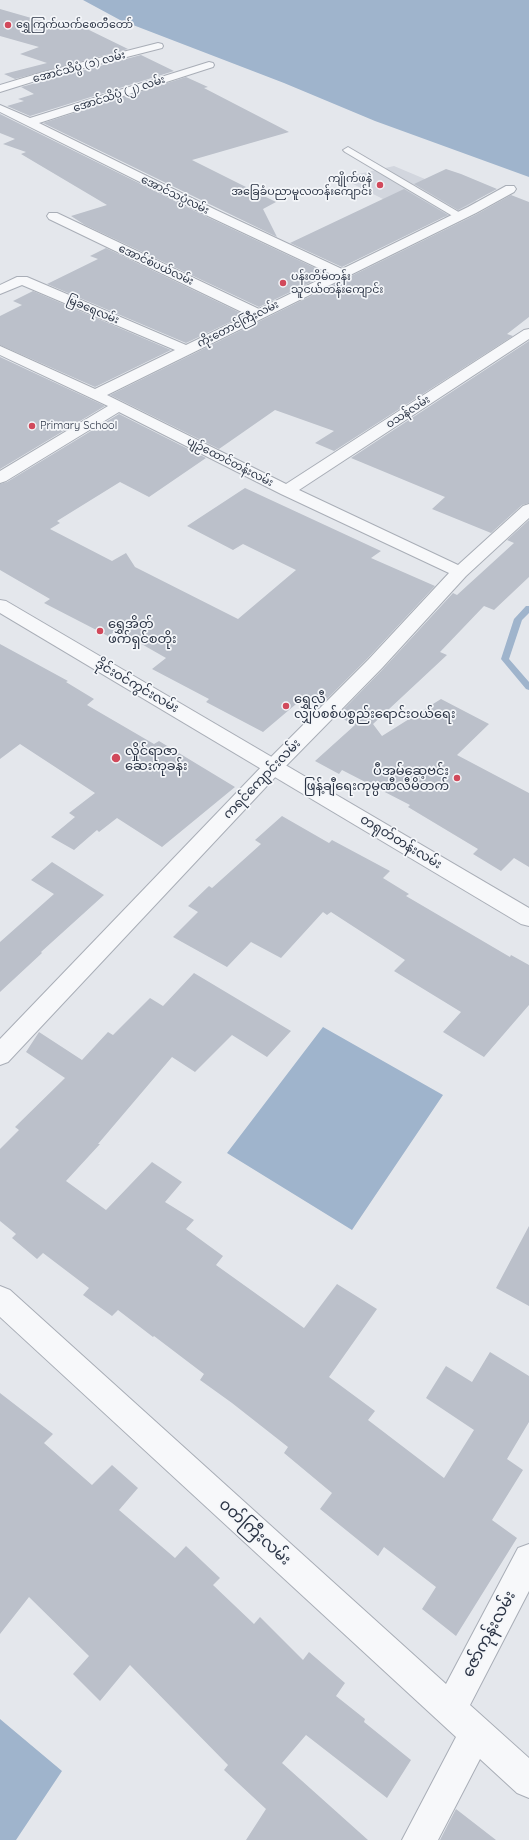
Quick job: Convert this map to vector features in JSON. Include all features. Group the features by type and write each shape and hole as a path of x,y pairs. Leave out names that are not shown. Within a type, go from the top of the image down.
{"street":[{"name":"အောင်သိပ္ပံ (၁) လမ်း","path":"0,89 44,75 158,46"},
{"name":"အောင်သိပ္ပံ (၂) လမ်း","path":"30,122 209,65"},
{"name":"အောင်သပ္ပံလမ်း","path":"4,113 30,122 212,213 340,273"},
{"name":"ကိုးတောင်ကြီးလမ်း","path":"95,395 340,273 459,216 510,189"},
{"name":"အောင်စံပယ်လမ်း","path":"53,216 258,314"},
{"name":"မြခရေလမ်း","path":"0,290 22,280 187,350"},
{"name":"ဝသန်လမ်း","path":"287,491 529,333"},
{"name":"ပျဉ်ထောင်တန်းလမ်း","path":"0,350 119,406 287,491 460,572"},
{"path":"0,478 119,406"},
{"name":"ကရင်ကျောင်းလမ်း","path":"0,1055 273,767 375,664 460,572 529,509"},
{"name":"ဒိုင်းဝင်ကွင်းလမ်း","path":"0,605 273,767"},
{"name":"တရုတ်တန်းလမ်း","path":"273,767 529,918"},
{"name":"၀တ်ကြီးလမ်း","path":"0,1298 520,1773"},
{"name":"ဇော်ကုန်းလမ်း","path":"450,1709 529,1559"},
{"path":"419,1840 476,1734"}],"lane":[{"path":"348,150 459,216"}],"shaded area":[{"path":"394,166 482,203 447,218 408,198 393,204 341,178"}],"water":[{"path":"83,0 529,0 529,177 375,121 284,83 120,20"},
{"path":"323,1027 443,1095 352,1230 227,1153"},
{"path":"0,1719 62,1771 16,1840 0,1840"}],"building":[{"path":"0,9 73,30 83,27 128,49 15,79 4,74 47,63 20,54 39,47 0,36"},
{"path":"141,55 174,71 30,116 7,106 24,101 18,99 34,94 21,87"},
{"path":"186,77 208,87 204,88 289,132 192,160 276,202 263,209 277,237 43,123"},
{"path":"0,114 207,217 328,274 259,307 85,225 71,216 107,205 21,154 26,152 3,144 15,139 0,133"},
{"path":"446,169 497,189 458,210 414,184"},
{"path":"404,189 448,215 342,267 290,243"},
{"path":"511,195 529,202 529,317 507,334 513,336 334,451 315,443 334,431 275,410 219,449 110,395 477,214"},
{"path":"106,248 245,315 186,343 47,284 98,259 90,256"},
{"path":"33,291 171,350 95,387 0,345 0,316 22,305 13,301"},
{"path":"529,341 529,503 522,505 491,533 432,509 445,497 351,458"},
{"path":"0,357 105,406 0,469"},
{"path":"119,414 206,458 149,497 120,482 57,521 60,523 50,529 112,561 126,553 135,567 238,619 296,570 243,544 233,550 187,526 245,488 381,551 371,558 435,586 367,659 319,707 302,699 263,732 206,702 209,699 152,669 166,658 117,630 108,636 44,603 50,599 0,570 0,484 7,482"},
{"path":"529,520 529,577 494,610 484,606 440,652 447,655 373,724 382,736 441,699 489,724 457,755 529,793 529,867 514,858 501,871 473,854 478,849 408,807 410,805 342,770 339,774 315,761 355,725 337,716 383,669 453,593 457,595 514,543 507,540"},
{"path":"0,644 68,681 66,682 94,699 87,705 154,744 159,741 235,787 162,847 117,818 99,832 97,830 74,850 51,837 75,817 69,813 95,793 20,744 0,759"},
{"path":"282,816 329,843 332,840 390,871 383,878 409,894 406,896 510,957 511,955 529,965 529,1005 484,1057 443,1032 461,1012 394,971 405,960 331,912 327,915 323,912 281,958 251,942 227,967 173,937 198,912 188,906 209,886 212,888 261,844 255,840"},
{"path":"52,862 104,895 41,952 42,953 0,992 0,942 54,894 31,880"},
{"path":"194,973 291,1031 267,1057 232,1035 195,1072 172,1057 98,1144 100,1144 66,1181 106,1210 152,1162 182,1182 165,1202 194,1220 186,1229 223,1256 216,1265 304,1328 337,1284 377,1309 329,1377 375,1411 368,1420 444,1478 474,1430 426,1398 446,1366 472,1382 490,1352 529,1376 529,1422 507,1459 523,1470 492,1520 517,1538 456,1636 422,1609 436,1587 384,1547 378,1556 320,1509 332,1493 284,1453 288,1447 200,1380 204,1374 154,1336 153,1337 118,1310 112,1316 83,1295 89,1288 43,1253 37,1259 12,1238 16,1234 0,1221 0,1149 19,1130 15,1127 65,1078 26,1052 39,1032 82,1060 108,1032 113,1035 150,998 163,1006"},
{"path":"529,1226 529,1306 496,1288"},
{"path":"0,1393 53,1434 44,1443 92,1485 112,1465 138,1488 119,1510 175,1558 186,1546 220,1578 213,1585 254,1624 260,1617 303,1660 309,1652 345,1683 336,1696 365,1719 364,1722 411,1760 387,1798 306,1735 282,1763 368,1840 246,1840 266,1809 224,1770 228,1765 130,1665 100,1701 73,1674 89,1656 29,1597 0,1634"},
{"path":"456,1809 496,1840 440,1840"}],"waterway":[{"path":"529,608 518,619 505,659 529,687"}],"place":[{"name":"ရွှေကြက်ယက်စေတီတော်","path":"8,25"},
{"name":"ကျိုက်ဖနဲ အခြေခံပညာမူလတန်းကျောင်း","path":"380,185"},
{"name":"ပန်းတိမ်တန်း သူငယ်တန်းကျောင်း","path":"283,283"},
{"name":"Primary School","path":"32,426"},
{"name":"ရွှေအိတ် ဖက်ရှင်စတိုး","path":"100,631"},
{"name":"ရွှေလီ လျှပ်စစ်ပစ္စည်းရောင်းဝယ်ရေး","path":"286,706"},
{"name":"လှိုင်ရာဇာ ဆေးကုခန်း","path":"116,758"},
{"name":"ပီအမ်ဆေ့ဗင်း ဖြန့်ချီရေးကုမ္ပဏီလီမိတက်","path":"457,778"}]}
